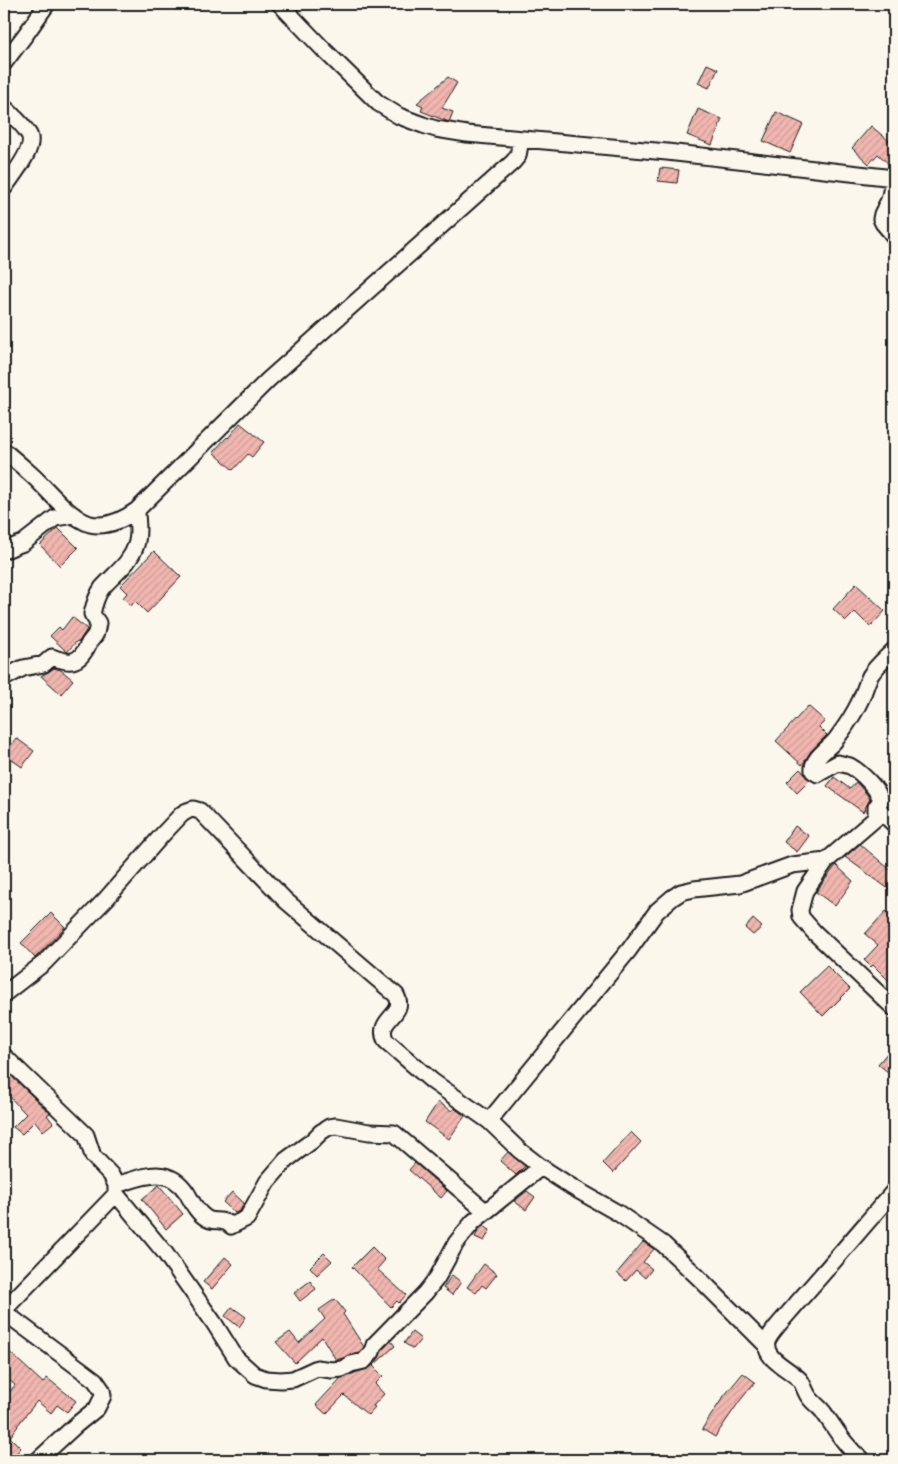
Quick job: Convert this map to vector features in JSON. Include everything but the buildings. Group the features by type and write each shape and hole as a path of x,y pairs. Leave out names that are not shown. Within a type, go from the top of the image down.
{"street":[{"path":"4,63 10,44 47,4"},
{"path":"280,4 369,96 388,110 405,118 436,129 520,146 684,154 893,183 881,219 894,236"},
{"path":"4,106 30,134 31,142 23,160 4,188"},
{"path":"4,451 74,515 90,524 109,524 124,519 136,510 268,380 513,162 520,146"},
{"path":"4,678 23,668 44,664 52,657 66,662 84,655 88,643 96,634 98,624 92,614 98,594 132,556 137,544 136,510"},
{"path":"4,549 13,548 23,542 55,518 74,515"},
{"path":"894,650 877,666 870,676 850,721 813,766 814,771 818,774 838,763 850,766 871,783 880,795 881,800 876,807 876,818 826,861 805,891 800,910 801,917 814,932 894,1008"},
{"path":"876,807 894,824"},
{"path":"4,994 44,963 106,899 182,814 194,809 200,811 285,900 396,995 399,1000 399,1006 383,1031 386,1041 428,1078 489,1121 518,1150 541,1167 606,1206 663,1244 767,1346"},
{"path":"489,1121 629,950 657,911 672,898 681,892 694,889 740,884 792,864 826,861"},
{"path":"4,1056 86,1135 93,1156 111,1175 116,1190 165,1253 236,1358 255,1375 266,1379 292,1379 317,1368 342,1369 351,1364 364,1362 372,1352 374,1344 425,1293 437,1278 465,1230 485,1211 541,1167"},
{"path":"38,1460 97,1408 103,1396 102,1390 95,1380 4,1311 116,1190 156,1174 166,1176 183,1188 198,1212 206,1219 215,1222 223,1221 231,1226 247,1218 267,1182 286,1160 321,1132 329,1127 336,1126 369,1132 394,1133 485,1211"},
{"path":"862,1460 854,1454 823,1412 810,1399 800,1381 770,1356 767,1341 894,1191"}]}
